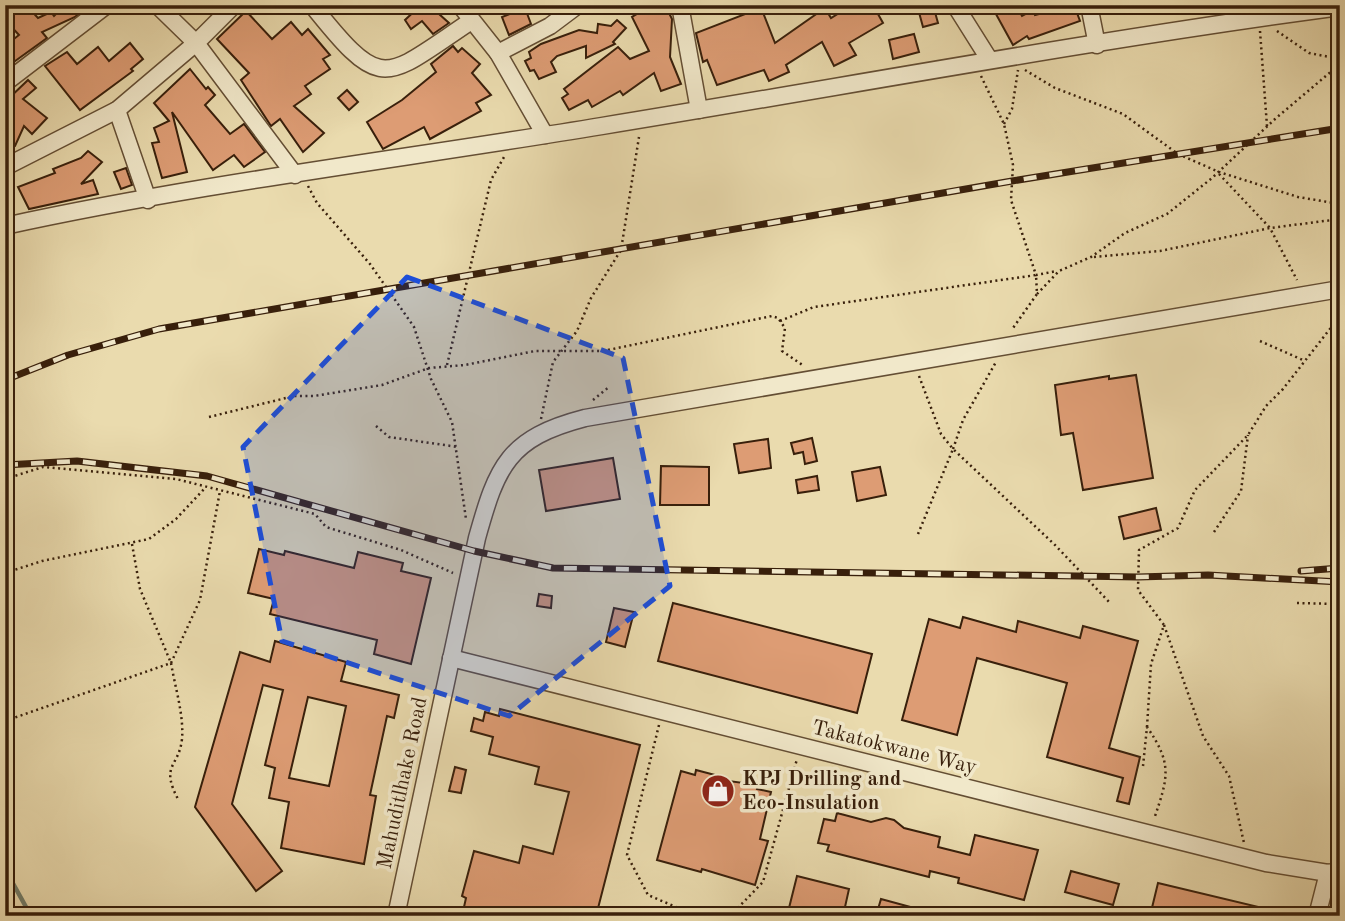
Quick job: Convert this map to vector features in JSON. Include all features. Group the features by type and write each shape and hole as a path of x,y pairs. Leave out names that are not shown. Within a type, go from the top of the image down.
{"street":[{"path":"5,83 107,5"},
{"path":"157,5 196,43 300,177"},
{"path":"5,167 117,110 196,43 234,5"},
{"path":"313,5 357,59 384,69 407,64 471,21"},
{"path":"460,5 498,53 545,135"},
{"path":"498,53 550,26 578,5"},
{"path":"680,5 699,110"},
{"path":"955,5 984,65"},
{"path":"1089,5 1097,45"},
{"path":"5,225 1340,7"},
{"path":"117,110 148,200"},
{"name":"Mahuditlhake Road","path":"396,916 474,551 492,486 505,462 526,441 552,426 585,418 1340,289"},
{"name":"Takatokwane Way","path":"451,659 1247,858 1334,872"},
{"path":"1317,916 1334,872"}],"path":[{"path":"1269,19 1309,53 1340,61"},
{"path":"1267,126 1269,19"},
{"path":"780,321 814,307 1059,271 1091,257 1125,233 1167,214 1219,172 1340,61"},
{"path":"984,65 1004,124 1013,164 1011,200 1036,275 1037,294"},
{"path":"1004,124 1012,109 1019,65 1055,88 1123,114 1178,154 1219,172 1298,197 1340,204"},
{"path":"540,433 549,374 561,349 577,331 591,298 621,250 641,126"},
{"path":"447,365 491,180 511,147"},
{"path":"1219,172 1270,228 1280,244 1288,268 1307,295"},
{"path":"300,177 317,203 399,304 414,327 431,379 452,422 458,447 466,526"},
{"path":"1091,257 1160,251 1270,228 1340,219"},
{"path":"918,534 962,420 1009,334 1037,294 1059,271"},
{"path":"209,417 223,411 271,405 294,396 382,385 429,368 561,349 594,352 772,316 785,328 782,351 799,360 815,379"},
{"path":"1247,858 1229,776 1203,736 1164,625 1138,590 1139,550 1178,528 1195,490 1248,435 1266,406 1340,316"},
{"path":"1260,341 1305,361"},
{"path":"914,362 941,434 953,449 1055,545 1111,604"},
{"path":"376,426 390,437 458,447"},
{"path":"1214,532 1241,491 1248,435"},
{"path":"5,479 43,467 176,479 315,514 326,527 401,550 456,575 459,566"},
{"path":"5,573 41,561 149,540 176,519 206,487"},
{"path":"5,721 171,663 200,600 220,491"},
{"path":"131,543 140,589 171,663 182,739 170,764 170,785 179,801"},
{"path":"1297,603 1340,604"},
{"path":"1143,766 1151,664 1164,625"},
{"path":"662,712 627,855 648,895 696,916"},
{"path":"1146,727 1161,748 1169,775 1149,834"},
{"path":"730,916 763,882 801,746"}],"highlighted area":[{"path":"407,277 623,358 670,586 509,716 282,641 243,447"}],"building":[{"path":"5,5 26,5 38,18 51,12 54,16 65,5 89,5 75,17 42,32 47,38 11,64 5,57 5,46 19,35 5,20"},
{"path":"421,5 429,5 449,23 433,34 422,21 411,29 405,20"},
{"path":"652,5 665,5 672,19 670,57 681,84 661,91 654,73 623,95 620,91 592,107 588,100 569,110 562,98 568,94 564,89 618,47 630,59 649,51 632,17"},
{"path":"745,5 760,5 775,43 825,8 831,18 852,5 873,5 883,23 849,43 856,55 834,66 822,42 786,65 789,72 769,81 764,70 717,85 707,60 703,62 696,33 748,13"},
{"path":"917,5 933,5 938,23 923,27"},
{"path":"991,5 1016,5 1022,16 1033,10 1035,15 1074,5 1080,21 1029,39 1027,36 1013,45"},
{"path":"525,8 531,24 509,35 502,17"},
{"path":"246,11 272,39 291,22 302,35 308,29 330,55 323,59 330,69 305,86 311,94 294,106 324,133 303,152 280,119 271,126 241,80 249,73 217,39"},
{"path":"617,20 626,28 613,42 615,44 586,58 586,46 557,56 551,62 556,72 539,79 534,70 530,71 525,61 531,58 529,52 541,44 579,30 597,33 598,24 611,26"},
{"path":"914,34 919,52 893,59 889,40"},
{"path":"130,43 143,59 131,69 133,71 80,110 45,66 67,52 77,64 98,47 109,61"},
{"path":"453,46 458,52 462,48 480,64 472,73 491,95 476,103 481,111 430,139 424,127 383,149 367,122 402,100 436,72 431,64"},
{"path":"190,69 206,89 208,87 215,95 205,105 230,134 244,124 265,152 244,167 234,155 213,170 172,112 187,172 162,178 152,143 159,142 154,128 169,121 154,103"},
{"path":"28,80 36,88 23,99 47,118 32,134 24,126 15,146 5,151 5,102"},
{"path":"347,90 358,102 349,110 338,98"},
{"path":"88,151 102,162 81,184 93,180 98,194 29,209 18,187 55,173 53,169 81,158"},
{"path":"126,168 132,185 121,189 114,172"},
{"path":"1136,375 1153,478 1083,490 1073,433 1061,435 1055,385 1109,376 1109,379"},
{"path":"812,438 817,461 805,464 803,452 794,454 791,443"},
{"path":"768,439 771,468 739,473 734,444"},
{"path":"613,458 620,499 546,511 539,470"},
{"path":"661,466 709,467 709,505 660,505"},
{"path":"880,467 886,495 857,501 852,472"},
{"path":"817,476 819,490 798,493 796,480"},
{"path":"1156,508 1161,530 1124,539 1119,517"},
{"path":"259,549 284,555 285,551 354,568 358,552 403,563 401,571 431,578 411,664 374,654 377,640 270,614 274,599 248,593"},
{"path":"539,594 552,596 551,608 537,606"},
{"path":"673,603 872,654 857,713 658,661"},
{"path":"614,608 634,612 625,647 606,642"},
{"path":"963,617 1016,632 1018,621 1080,638 1083,626 1138,641 1109,748 1140,757 1129,804 1117,801 1123,778 1047,757 1067,683 977,658 957,735 902,720 929,619 960,628"},
{"path":"275,641 346,662 341,681 399,695 394,718 387,716 370,795 376,796 364,864 281,848 289,802 269,798 275,768 265,765 283,690 263,685 232,804 282,871 256,891 195,807 240,652 270,662","holes":["308,697 346,706 329,786 289,778"]},
{"path":"500,709 640,745 596,916 537,916 506,908 504,916 497,916 464,907 466,898 462,896 474,851 519,863 523,846 553,854 569,792 535,784 539,767 489,754 493,737 471,731 474,718 483,721 485,712 499,716"},
{"path":"455,767 466,770 461,793 449,791"},
{"path":"696,770 715,775 714,779 758,785 757,789 771,792 760,839 768,841 755,885 702,869 701,872 657,860 681,771 695,775"},
{"path":"837,813 871,822 886,818 894,820 904,828 940,837 938,847 970,855 975,835 1038,850 1024,900 958,883 959,878 930,871 929,877 827,851 829,845 818,843 824,819 835,821"},
{"path":"1071,871 1119,884 1113,905 1065,892"},
{"path":"797,876 849,889 843,916 787,916"},
{"path":"1158,883 1275,911 1274,916 1150,916"},
{"path":"881,899 929,912 929,916 876,916"}],"waterway":[{"path":"5,869 31,916"}],"railway":[{"path":"5,380 68,355 159,329 1012,181 1340,128"},
{"path":"5,465 77,461 207,476 474,551 553,568 1138,577 1208,575 1340,582"},
{"path":"1301,571 1340,568"}],"place":[{"name":"KPJ Drilling and Eco-Insulation","path":"718,791"}]}
